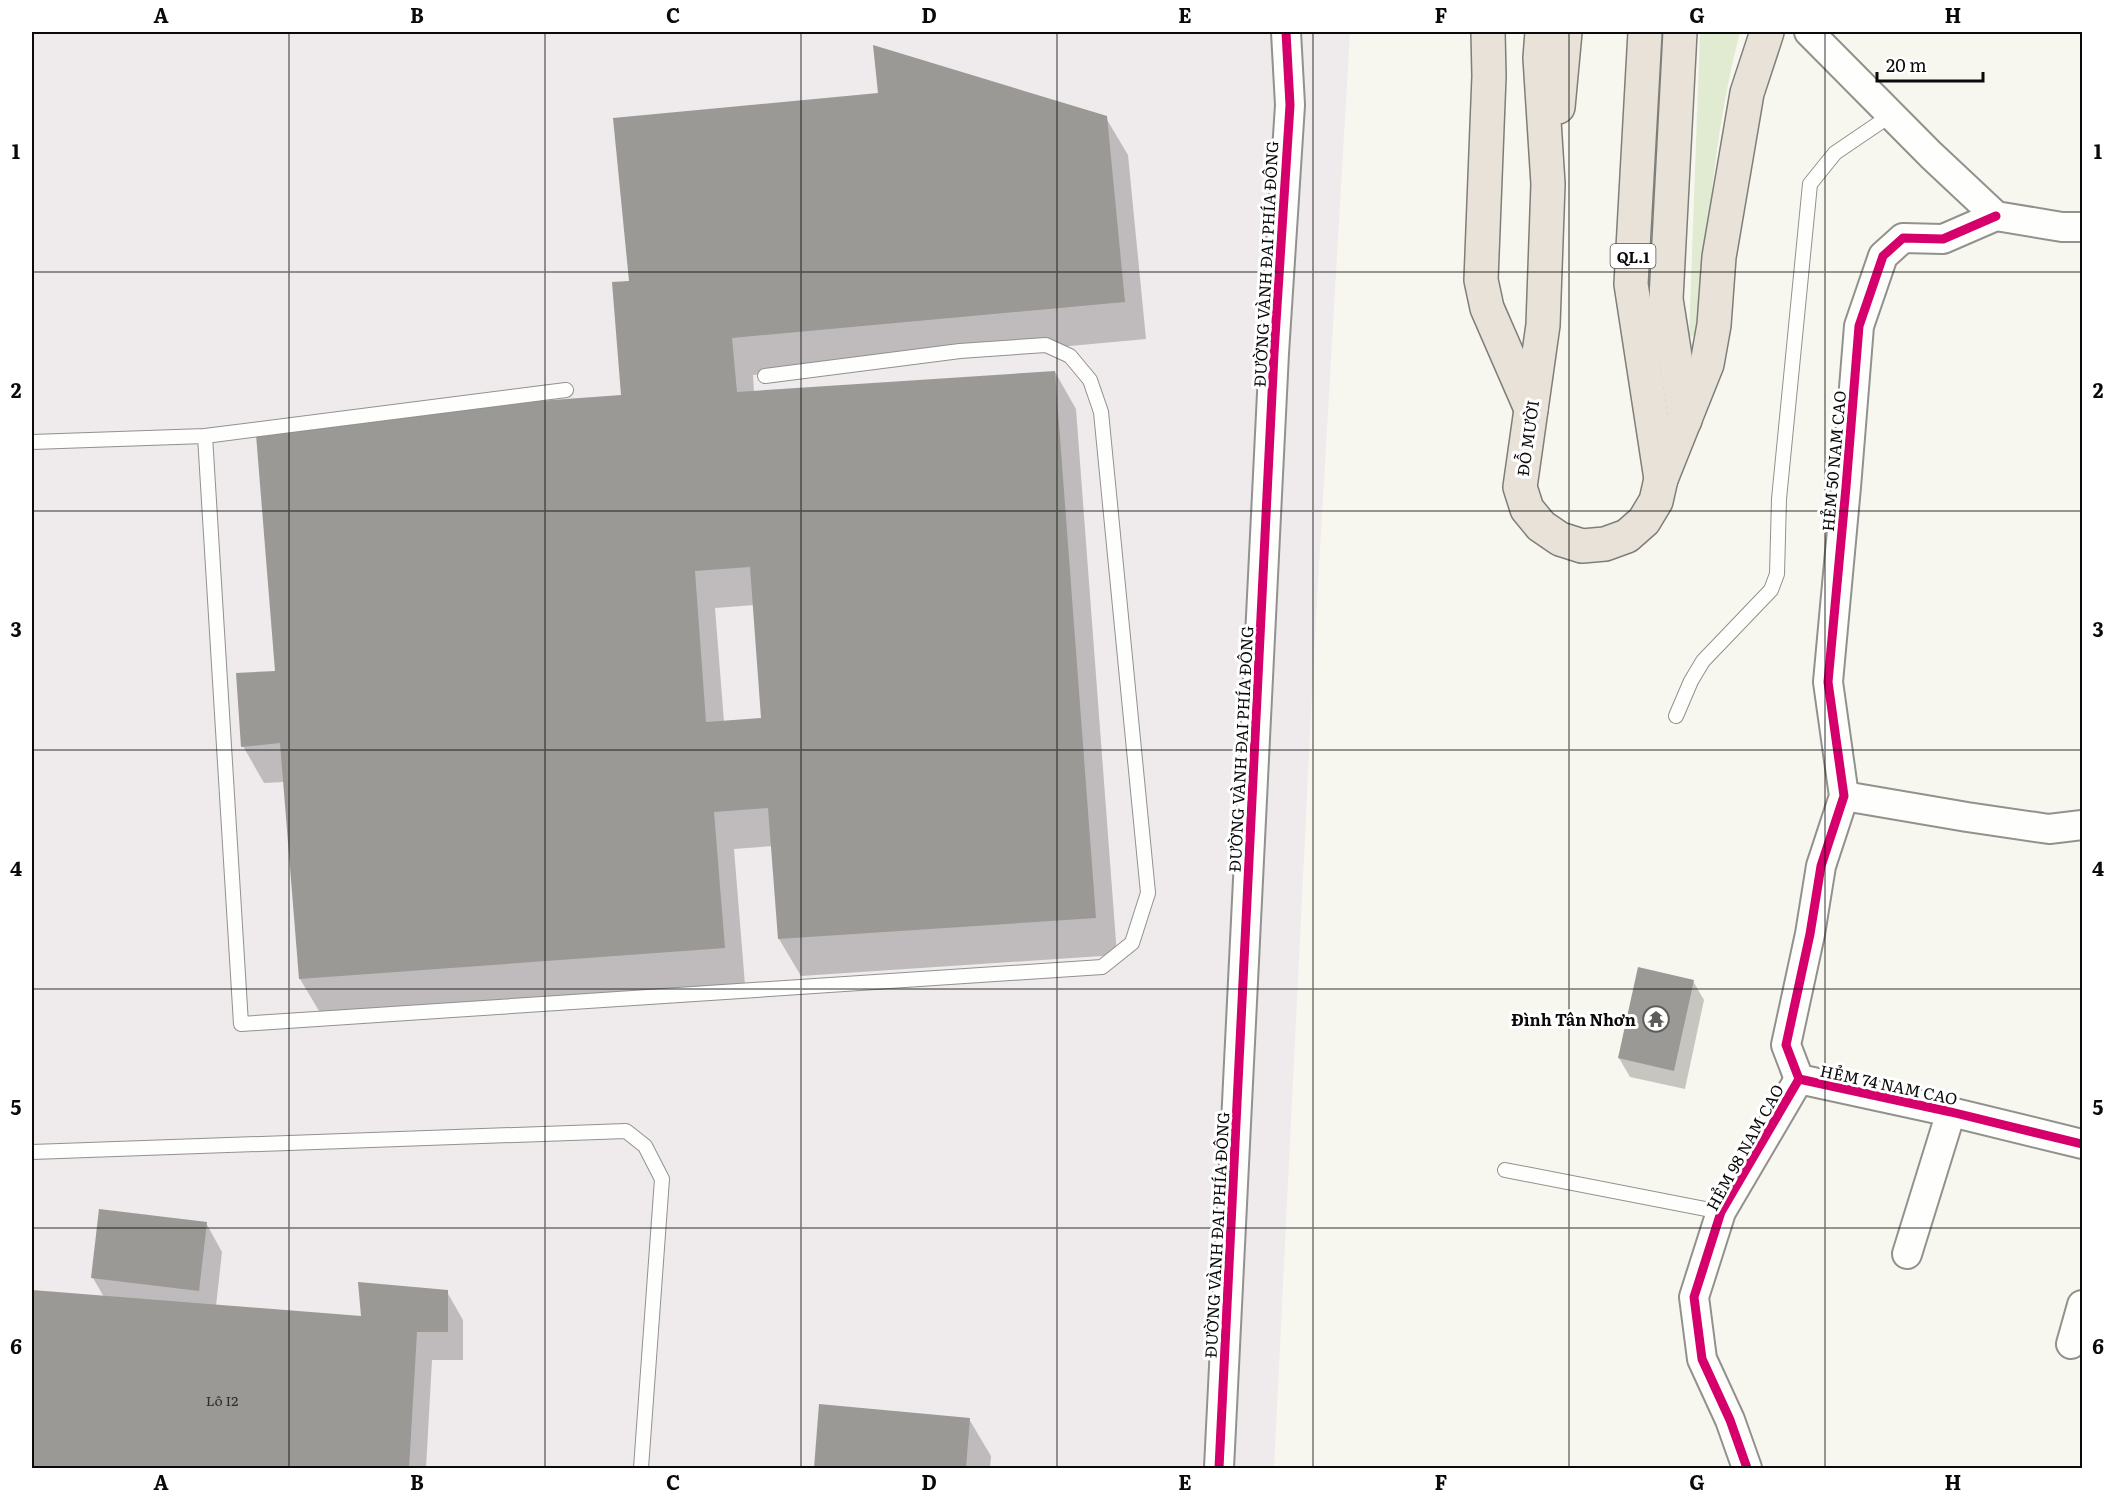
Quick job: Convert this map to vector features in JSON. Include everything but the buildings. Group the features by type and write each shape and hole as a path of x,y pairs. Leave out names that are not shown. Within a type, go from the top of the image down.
{"highway":[{"path":"1488,32 1489,76 1481,280 1487,308 1531,409"},
{"name":"ĐỖ MƯỜI","path":"1542,32 1540,58 1548,184"},
{"name":"ĐỖ MƯỜI","path":"1565,32 1563,70 1548,184 1543,325 1520,487 1527,508 1541,526 1560,539 1582,546 1605,544 1627,536 1644,521 1656,501 1661,479 1707,364 1714,325 1719,257 1747,93 1767,32"},
{"name":"ĐỖ MƯỜI","path":"1645,32 1632,284 1661,479"},
{"name":"QL.1","path":"1680,32 1666,299 1685,422"}],"street":[{"name":"ĐƯỜNG VÀNH ĐAI PHÍA ĐÔNG","path":"1219,1468 1274,353 1290,105 1286,32"},
{"path":"1809,32 1996,216 2062,227 2082,227"},
{"name":"HẺM 50 NAM CAO","path":"1844,796 1828,682 1859,326 1883,256 1903,238 1944,239 1996,216"},
{"path":"1844,796 2049,829 2082,825"},
{"name":"HẺM 74 NAM CAO","path":"1844,796 1821,866 1810,934 1786,1045 1799,1079 1951,1112 2082,1144"},
{"name":"HẺM 98 NAM CAO","path":"1747,1468 1730,1420 1702,1359 1694,1297 1721,1212 1799,1079"},
{"path":"1907,1254 1951,1112"},
{"path":"2071,1344 2082,1305"}],"lane":[{"path":"1676,716 1691,681 1703,661 1771,590 1777,574 1779,499 1810,184 1835,153 1892,115"},
{"path":"205,436 241,1024 1102,967 1132,944 1148,893 1101,412 1090,380 1070,356 1046,345 960,351 765,376"},
{"path":"32,442 205,436 567,390"},
{"path":"32,1152 626,1131 645,1146 662,1179 641,1468"},
{"path":"1505,1170 1721,1212"}],"shaded area":[{"path":"32,32 1350,32 1314,653 1274,1468 32,1468"}],"green space":[{"path":"1700,32 1740,32 1718,145 1708,222 1698,337 1689,336"}],"cycle path":[{"path":"1219,1468 1274,353 1290,105 1286,32"},
{"path":"1996,216 1943,239 1903,238 1883,256 1859,326 1828,682 1844,796 1821,866 1810,934 1786,1045 1799,1079 1951,1112 2082,1144"},
{"path":"1747,1468 1730,1420 1702,1359 1694,1297 1721,1212 1799,1079"}],"place":[{"name":"Đình Tân Nhơn","path":"1656,1019"}]}
